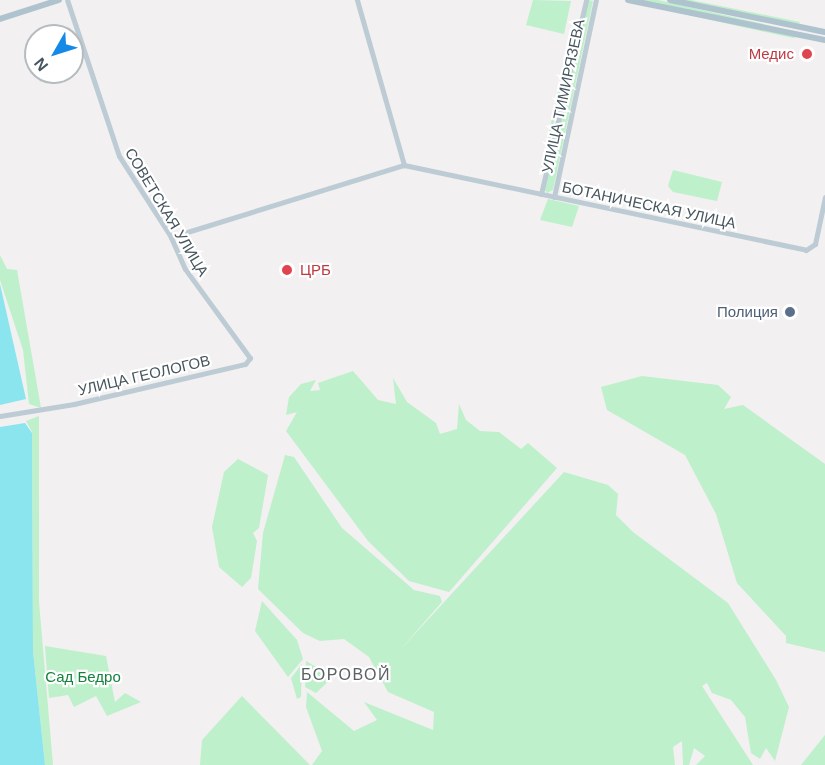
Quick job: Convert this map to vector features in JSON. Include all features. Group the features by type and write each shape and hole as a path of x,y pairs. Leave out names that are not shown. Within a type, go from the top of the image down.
{"main road":[{"path":"0,19 59,0"},
{"path":"628,0 825,40"},
{"path":"670,0 825,32"}],"street":[{"name":"СОВЕТСКАЯ УЛИЦА","path":"67,0 115,149 171,237 185,268 250,354"},
{"path":"357,0 404,165"},
{"name":"УЛИЦА ТИМИРЯЗЕВА","path":"541,194 586,0"},
{"name":"УЛИЦА ТИМИРЯЗЕВА","path":"554,197 596,0"},
{"name":"БОТАНИЧЕСКАЯ УЛИЦА","path":"171,237 404,165 812,249 825,197"},
{"name":"УЛИЦА ГЕОЛОГОВ","path":"0,416 36,411 245,364 250,354"}],"green space":[{"path":"533,0 571,1 564,34 526,25"},
{"path":"588,0 593,1 553,190 547,193 544,188"},
{"path":"635,0 658,0 825,38"},
{"path":"675,0 691,0 800,22 799,24"},
{"path":"661,9 801,36 793,38"},
{"path":"579,21 566,63 548,152 547,140 573,30"},
{"path":"673,170 722,182 717,201 673,192 668,186"},
{"path":"548,199 579,206 572,227 540,220"},
{"path":"0,255 7,269 17,270 41,408 29,404 23,350 0,280"},
{"path":"353,371 378,400 396,404 393,378 407,402 436,423 440,434 457,429 459,404 466,420 480,431 499,432 521,449 528,443 557,468 449,592 409,581 368,541 286,431 297,412 286,415 289,397 301,384 316,380 310,391 320,390 318,383"},
{"path":"642,376 718,385 731,397 724,409 743,405 825,464 825,652 786,643 786,636 737,583 716,514 685,455 607,410 601,387"},
{"path":"39,416 39,602 53,765 45,765 33,651 32,432 26,421"},
{"path":"285,455 294,457 342,528 414,590 440,596 442,602 399,651 564,472 608,485 618,494 616,515 633,532 728,603 776,680 789,707 775,761 766,748 760,759 751,753 745,717 731,700 712,693 707,683 702,686 753,765 696,765 705,756 694,748 689,765 683,765 682,741 673,747 675,765 312,765 322,751 306,707 307,692 354,731 377,720 364,702 433,730 434,712 388,692 369,657 344,639 320,641 303,633 258,589 263,533"},
{"path":"238,459 268,475 259,528 253,533 257,541 251,578 242,587 219,567 212,527 224,472"},
{"path":"262,601 297,640 303,659 288,677 255,631"},
{"name":"Сад Бедро","path":"45,646 106,656 115,702 125,693 141,702 107,716 96,696 74,707 68,695 49,698"},
{"path":"306,661 333,677 316,693 305,687"},
{"path":"302,664 301,697 297,699 291,678"},
{"path":"242,696 310,765 200,765 202,740"},
{"path":"825,735 825,765 801,765"}],"water":[{"path":"0,284 26,399 0,405"},
{"path":"25,423 32,433 33,651 45,765 0,765 0,427"}],"place":[{"name":"Медис","path":"807,54"},
{"name":"ЦРБ","path":"287,270"},
{"name":"Полиция","path":"790,312"}],"district":[{"name":"БОРОВОЙ","path":"346,675"}]}
